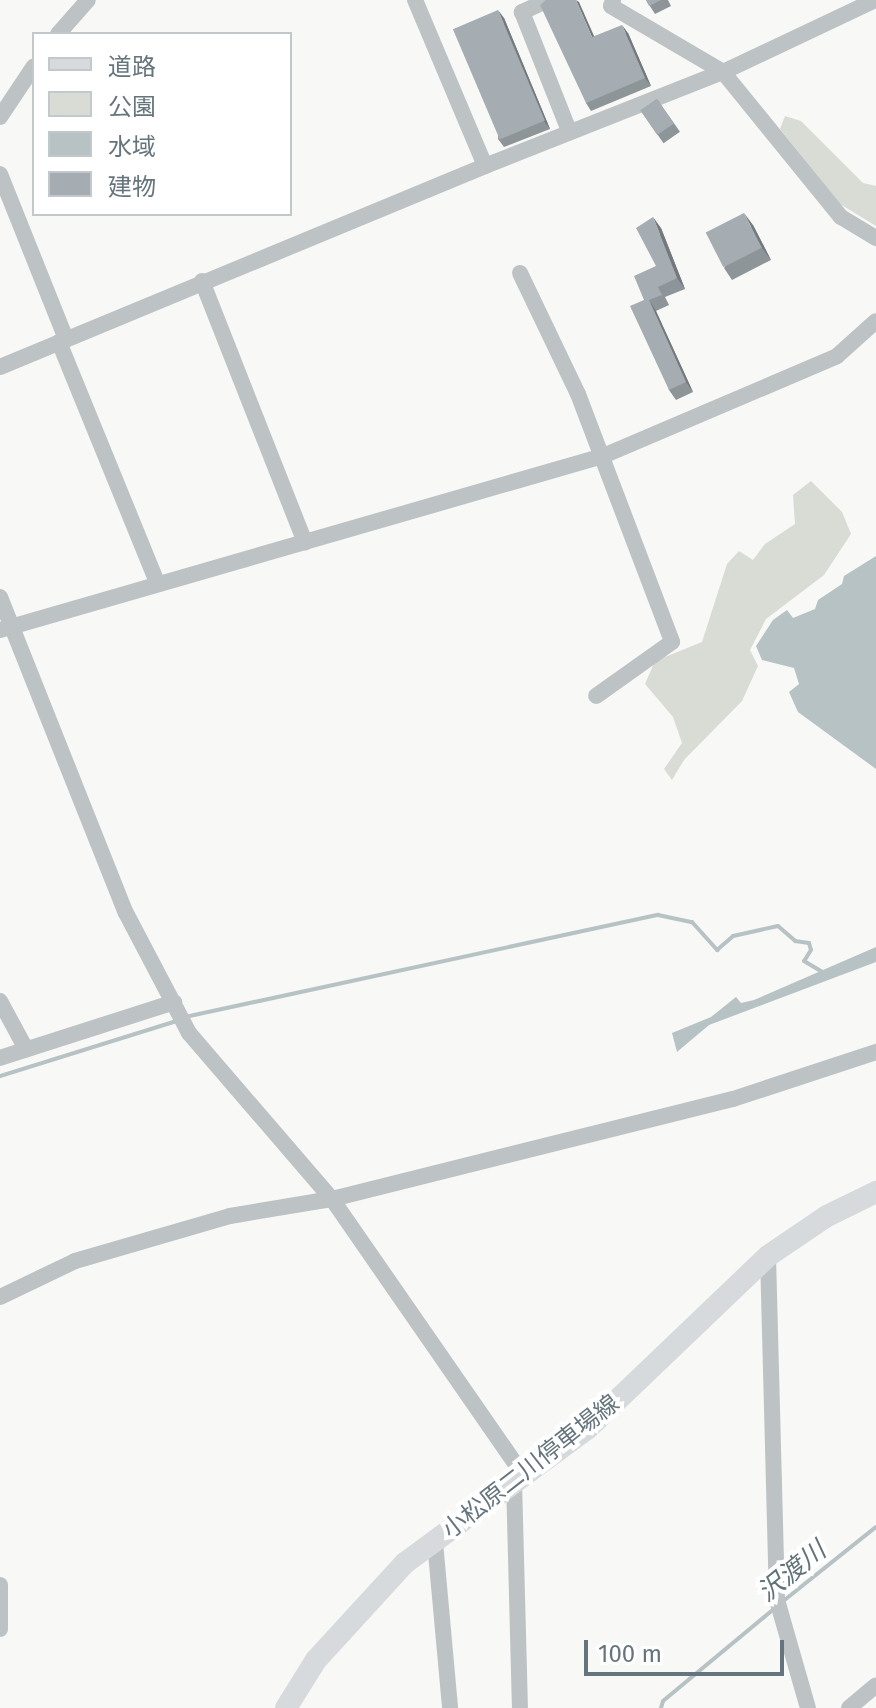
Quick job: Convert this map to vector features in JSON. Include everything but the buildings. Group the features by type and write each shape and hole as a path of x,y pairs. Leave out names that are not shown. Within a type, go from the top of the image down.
{"main road":[{"name":"小松原二川停車場線","path":"286,1708 316,1660 405,1563 587,1429 768,1256 827,1216 876,1192"}],"street":[{"path":"60,32 88,0"},
{"path":"415,0 485,166"},
{"path":"548,0 522,12 569,131"},
{"path":"0,367 569,131 723,72 875,0"},
{"path":"608,2 723,72 841,217 876,238"},
{"path":"0,117 32,69"},
{"path":"0,174 158,584"},
{"path":"520,273 603,456 672,642 596,696"},
{"path":"202,281 305,542"},
{"path":"6,628 603,456 837,356 876,321"},
{"path":"0,597 6,628 126,913 179,1012 271,1134 332,1199 518,1478 520,1708"},
{"path":"0,1001 26,1049"},
{"path":"0,1058 179,1012"},
{"path":"0,1297 89,1256 230,1216 332,1199 733,1099 876,1052"},
{"path":"768,1256 778,1606 808,1708"},
{"path":"435,1542 450,1708"},
{"path":"0,1585 0,1629"},
{"path":"849,1708 876,1685"}],"green space":[{"path":"785,116 801,121 863,183 876,186 876,226 840,204 780,129"},
{"path":"811,481 842,512 851,534 824,575 766,619 750,650 758,666 742,701 684,760 672,780 664,769 682,743 673,717 645,684 655,661 702,642 727,564 739,551 753,560 765,544 795,524 793,495"}],"water":[{"path":"876,556 876,769 798,712 789,692 799,684 794,668 762,660 756,646 773,620 787,610 793,618 815,609 818,600 842,584 844,576"},
{"path":"876,947 876,962 709,1025 677,1052 672,1033 711,1017 736,997 741,1003 754,1000"}],"waterway":[{"path":"185,1017 658,915 692,922 717,950 733,936 778,926 795,941 809,943 811,950 804,961 822,972"},
{"path":"0,1076 177,1021"},
{"name":"沢渡川","path":"782,1602 876,1527"},
{"name":"沢渡川","path":"661,1708 663,1701 775,1608"}]}
